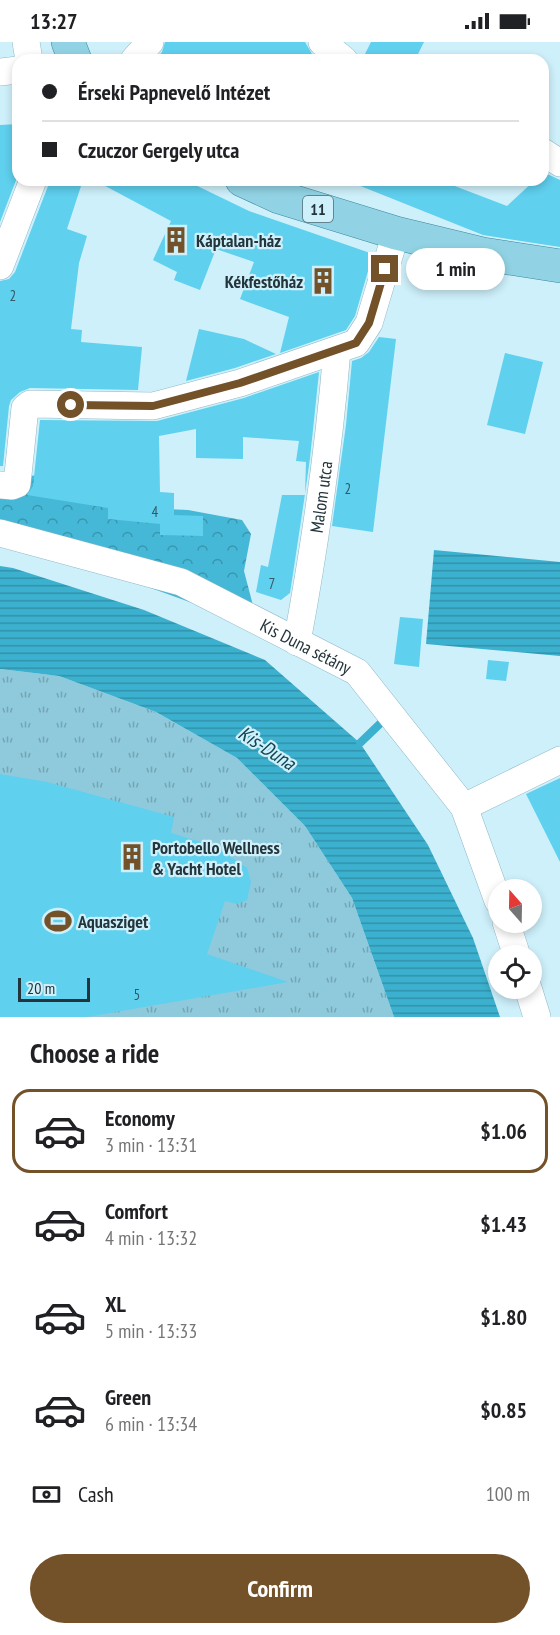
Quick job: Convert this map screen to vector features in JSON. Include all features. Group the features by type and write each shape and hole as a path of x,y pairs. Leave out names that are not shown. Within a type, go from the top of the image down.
{"main road":[{"name":"11","path":"256,186 279,196 396,233 483,255 560,266"}],"street":[{"path":"139,54 150,42"},
{"path":"321,42 336,54"},
{"path":"0,266 31,186"},
{"path":"0,485 17,484 25,408 30,404 153,406 240,383 356,343 369,323 396,233"},
{"name":"Malom utca","path":"297,642 331,426 337,350"},
{"name":"Kis Duna sétány","path":"0,533 181,582 357,672 464,807 490,879"},
{"path":"464,807 560,760"},
{"path":"531,999 537,1017"}],"green space":[{"path":"0,474 41,476 144,508 188,510 242,520 251,534 244,571 255,613 231,617 148,587 0,543"},
{"path":"0,669 59,676 156,712 237,758 305,826 352,898 394,1017 0,1017"}],"water":[{"path":"434,550 560,562 560,656 426,644"},
{"name":"Kis-Duna","path":"0,566 13,568 144,610 265,660 360,743 428,845 473,938 488,982 488,999 494,999 500,1017 394,1017 352,898 305,826 237,758 156,712 59,676 0,669"}],"building":[{"path":"165,42 305,42 312,54 160,54"},
{"path":"371,42 424,42 418,54 365,54"},
{"path":"12,124 14,186 0,222 0,125"},
{"path":"549,175 560,180 560,247 483,235 360,186 455,186 507,206 529,186 549,186"},
{"path":"48,186 81,186 67,229 87,236 79,263 71,329 82,330 81,342 142,347 138,390 30,388 20,392 11,400 9,406 3,466 0,466 0,281 9,279 15,272"},
{"path":"105,186 197,186 249,211 373,254 355,316 346,330 280,353 289,317 240,299 254,262 216,249 200,290 174,280 177,272 153,260 171,221"},
{"path":"199,329 244,339 276,354 186,381"},
{"path":"379,337 396,339 373,532 332,526 352,361 369,352"},
{"path":"505,353 543,362 525,434 487,425"},
{"path":"319,372 305,494 306,462 296,461 299,441 243,437 243,459 196,458 196,429 159,436 160,492 174,493 174,515 203,516 203,536 160,535 160,524 108,519 108,508 27,495 33,486 40,420 157,421 244,398"},
{"path":"282,495 305,495 290,593 281,600 256,592 261,565 268,567"},
{"path":"400,617 423,619 419,667 394,664"},
{"path":"488,660 509,662 506,681 486,679"},
{"path":"0,774 47,782 174,817 171,833 214,846 247,868 251,882 247,900 237,904 225,901 207,954 288,982 87,1017 0,1017"},
{"path":"560,778 560,862 526,794"}],"waterway":[{"path":"360,743 386,718"}],"place":[{"name":"Káptalan-ház","path":"176,240"},
{"name":"Kékfestőház","path":"323,281"},
{"name":"Portobello Wellness & Yacht Hotel","path":"132,857"},
{"name":"Aquasziget","path":"58,921"}],"route":[{"path":"71,405 153,406 240,383 356,343 369,323 385,269"}]}
